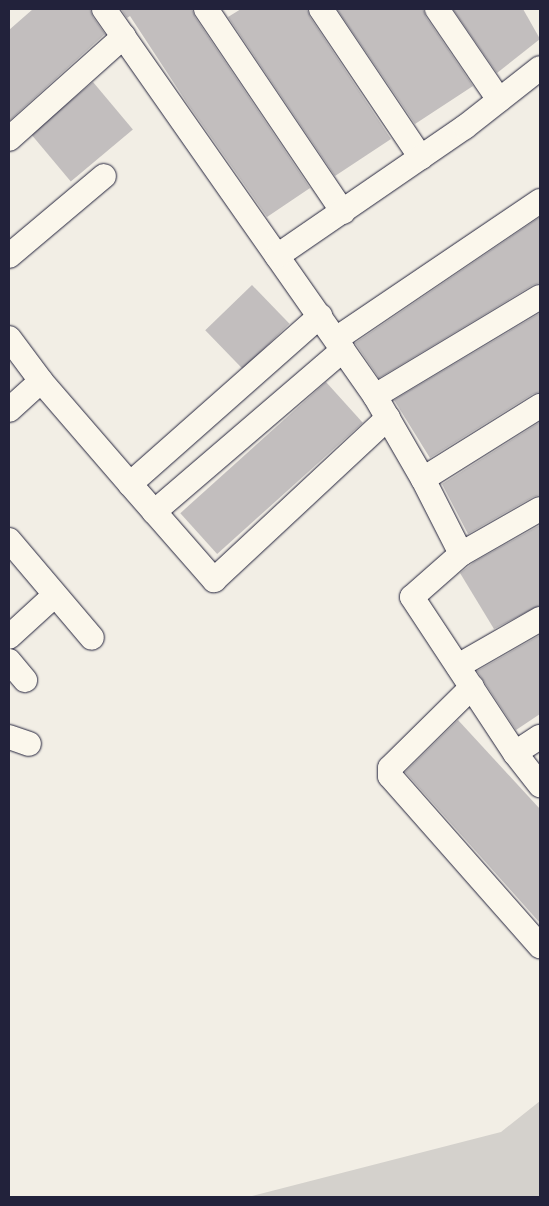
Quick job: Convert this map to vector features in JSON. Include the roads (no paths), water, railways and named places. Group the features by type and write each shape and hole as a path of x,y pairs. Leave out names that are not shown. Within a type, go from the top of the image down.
{"street":[{"path":"104,9 375,396 423,479 461,554"},
{"path":"206,9 343,212"},
{"path":"321,9 421,158"},
{"path":"437,9 499,100"},
{"path":"9,139 124,36"},
{"path":"277,256 421,158 540,68"},
{"path":"9,256 104,176"},
{"path":"161,506 340,344 540,201"},
{"path":"375,396 540,296"},
{"path":"130,484 320,316"},
{"path":"9,338 40,381 130,484 161,506 214,580 388,418"},
{"path":"9,410 40,381"},
{"path":"423,479 540,406"},
{"path":"540,509 461,554 412,597 514,753 540,785"},
{"path":"9,540 92,638"},
{"path":"9,637 56,596"},
{"path":"458,666 540,619"},
{"path":"9,661 25,680"},
{"path":"472,687 390,768 390,776 540,946"},
{"path":"514,753 540,737"}]}
